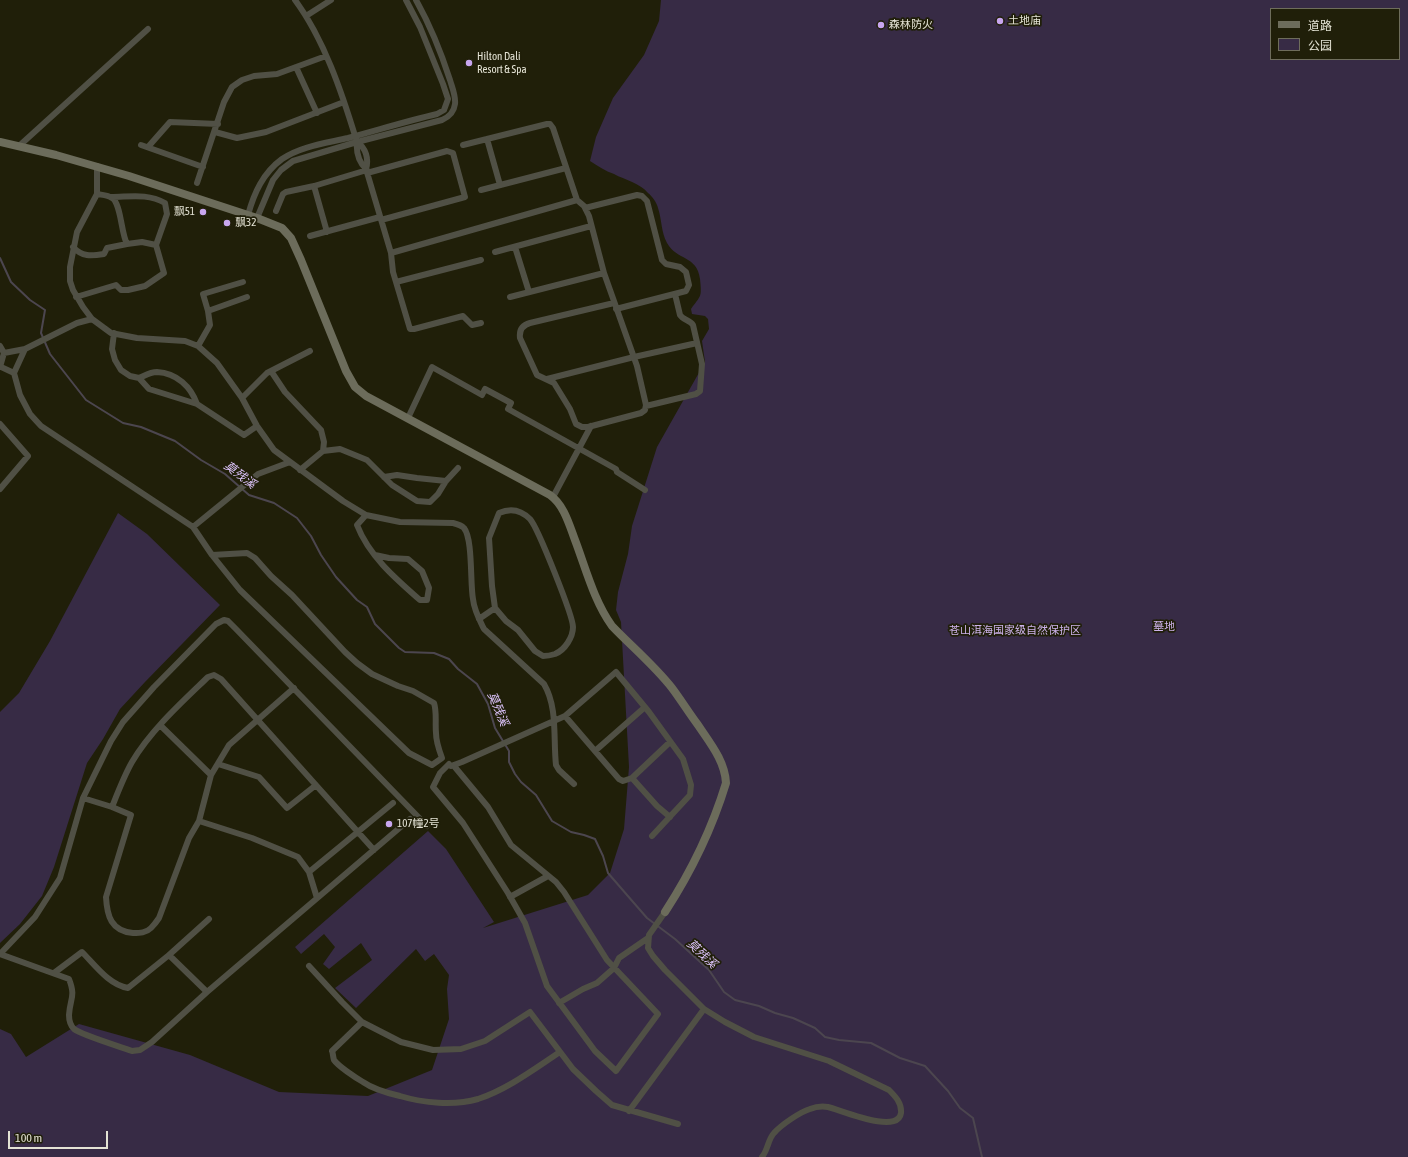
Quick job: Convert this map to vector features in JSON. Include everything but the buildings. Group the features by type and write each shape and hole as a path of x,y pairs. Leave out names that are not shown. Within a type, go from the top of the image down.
{"street":[{"path":"295,0 306,16 326,56 344,102 356,139 358,156 362,165 367,171 391,253 392,266 410,329 464,316 472,325 481,323"},
{"path":"306,16 331,0"},
{"path":"257,218 269,186 277,174 293,161 356,139 437,114 444,110 447,104 447,96 420,27 406,0"},
{"path":"248,215 261,181 276,165 288,156 304,150 442,120 449,116 455,105 454,94 443,58 416,0"},
{"path":"19,146 148,30"},
{"path":"197,183 228,94 232,87 240,81 254,76 277,74 326,56"},
{"path":"296,67 316,113"},
{"path":"215,132 240,138 266,132 344,102"},
{"path":"203,167 145,146 170,122 218,124"},
{"path":"463,146 547,124 550,124 553,128 577,200 588,212 604,273 615,306 634,357 646,406 645,410 641,413 582,427 576,424 570,409 554,383 537,375 520,338 522,328 530,323 615,306 675,294 683,292 688,289 689,283 686,272 680,267 666,264 662,260 648,201 645,198 637,195 585,208"},
{"path":"488,139 500,185"},
{"path":"0,142 97,166 257,218 282,228 291,238 352,382 360,391 366,396 553,497 563,510 599,604 606,617 612,626 672,688 713,747 721,761 726,782 704,841 681,887 648,937 619,958 614,968 597,983 558,1003"},
{"path":"276,211 283,194 286,192 447,151 453,153 465,197 310,236"},
{"path":"97,166 97,194 77,232 70,267 70,280 76,297 92,319 111,333 137,338 185,341 198,346 217,362 242,398 257,426 274,450 342,501 366,515 400,522 453,523 459,524 464,528 468,543 473,600 479,619 484,629 544,684 550,698 554,720 556,764 559,770 574,784"},
{"path":"481,190 566,168"},
{"path":"261,181 269,186"},
{"path":"314,186 327,232"},
{"path":"76,297 116,285 121,290 145,286 164,273 156,245 167,214 165,204 157,199 131,195 111,197 97,194"},
{"path":"111,197 116,201 123,237 127,244"},
{"path":"391,253 577,200"},
{"path":"495,252 591,226"},
{"path":"73,246 80,254 93,256 104,254 107,248 127,244 142,242 156,245"},
{"path":"515,247 529,292"},
{"path":"396,282 481,260"},
{"path":"510,297 604,273"},
{"path":"198,346 210,325 203,294 243,282"},
{"path":"646,406 699,393 702,370 697,343 692,323 682,318 680,315 675,294"},
{"path":"208,311 247,297"},
{"path":"4,353 25,349 77,323 92,319"},
{"path":"114,333 112,349 114,360 121,370 130,376 139,378 149,389 197,404 244,435 257,426"},
{"path":"547,379 697,343"},
{"path":"0,346 4,353 0,367 14,373"},
{"path":"25,349 14,373 20,395 30,414 41,426 193,527 212,555 240,590 409,754 432,765 440,773"},
{"path":"242,398 271,371 310,351"},
{"path":"408,418 432,367 482,395 485,389 511,403 508,409 616,469 617,472 645,490"},
{"path":"271,371 285,392 321,430 324,442 323,451"},
{"path":"139,378 156,372 167,374 179,379 194,395 197,404"},
{"path":"0,424 28,456 0,490"},
{"path":"553,497 591,426"},
{"path":"300,470 323,451 340,449 367,460 392,485 417,500 430,502 458,468"},
{"path":"193,527 258,474 290,462"},
{"path":"384,477 397,475 446,481"},
{"path":"507,510 519,512 530,520 538,534 569,610 573,627 570,641 557,654 543,656 535,651 518,630 506,621 496,608 491,579 489,538 499,513 507,510"},
{"path":"366,515 357,525 362,537 375,555 387,571 420,600 427,600 429,588 422,571 408,559 389,558 375,555"},
{"path":"212,555 247,553 256,558 271,576 292,595 357,663 372,674 413,691 434,703 436,708 436,735 442,758 452,765 488,807 511,845 556,882 564,892 607,960 658,1014 616,1071 595,1051 558,1003 547,986 525,923 463,823 433,787 440,773 452,765 565,716 616,672 645,707 683,760 691,788 690,795 652,836"},
{"path":"479,619 496,608"},
{"path":"410,819 207,992 152,1042 140,1050 132,1051 82,1033 74,1028 69,1020 69,1009 73,996 69,979 0,954 35,917 60,878 83,798 110,741 124,722 164,677 220,622 224,620 228,621 427,826"},
{"path":"112,807 132,762 150,737 178,706 208,677 214,675 221,679 374,850"},
{"path":"83,798 131,815 106,897 106,910 110,920 116,927 126,932 141,934 150,929 159,918 189,838 199,821 211,775 230,745 294,688"},
{"path":"595,750 645,707"},
{"path":"565,716 619,779 623,781 632,778 670,742"},
{"path":"160,726 211,775"},
{"path":"432,765 442,758"},
{"path":"218,764 259,777 287,808 316,784"},
{"path":"632,778 657,806 670,817"},
{"path":"309,872 394,803"},
{"path":"199,821 252,838 298,857 309,872 317,898"},
{"path":"510,897 548,876"},
{"path":"54,973 82,952 100,971 119,987 128,988 169,955 209,919"},
{"path":"648,937 648,948 653,956 704,1009 724,1022 765,1042 806,1053 848,1069 894,1094 900,1104 900,1116 898,1120 892,1122 879,1122 827,1107 808,1109 784,1124 774,1133 762,1157"},
{"path":"169,955 207,992"},
{"path":"309,966 362,1022 401,1042 434,1050 460,1049 485,1041 530,1012 574,1069 612,1105 678,1124"},
{"path":"629,1111 704,1009"},
{"path":"362,1022 332,1051 334,1060 351,1075 367,1085 393,1095 416,1101 435,1103 477,1099 519,1079 560,1052"}],"green space":[{"name":"苍山洱海国家级自然保护区","path":"661,0 1408,0 1408,1157 0,1157 0,1029 11,1034 26,1057 79,1024 190,1055 279,1092 368,1096 432,1070 449,1019 447,989 449,975 434,954 425,961 416,949 356,1008 335,988 372,960 361,943 329,969 323,964 335,947 324,934 301,954 295,947 428,831 446,849 494,922 483,928 588,895 610,873 624,829 629,767 621,622 616,610 618,592 628,554 632,526 657,447 705,362 702,341 709,329 708,319 705,316 692,314 691,309 701,293 698,271 691,262 676,253 667,243 657,206 650,194 632,182 605,170 590,161 596,137 613,98 644,55 659,21"},
{"path":"118,513 147,534 220,605 120,709 87,763 54,867 42,896 20,924 0,943 0,712 19,693 50,641"}],"waterway":[{"name":"莫残溪","path":"0,258 11,282 30,300 45,310 41,333 50,354 86,400 123,423 141,427 175,441 201,460 225,474 249,495 274,503 297,518 311,536 321,555 336,577 357,600 367,607 375,624 399,648 405,652 434,653 449,659 458,669 477,684 488,704 495,728 509,751 509,762 515,774 521,782 536,795 552,821 571,832 595,839 603,856 608,873 647,918 675,939 709,970 724,992 735,1000 759,1006 775,1013 793,1018 815,1028 825,1037 871,1043 900,1058 925,1066 948,1091 960,1108 973,1118 982,1157"}],"place":[{"name":"土地庙","path":"1000,21"},
{"name":"森林防火","path":"881,25"},
{"name":"Hilton Dali Resort & Spa","path":"469,63"},
{"name":"飘51","path":"203,212"},
{"name":"飘32","path":"227,223"},
{"name":"107幢2号","path":"389,824"}],"park label":[{"name":"墓地","path":"1164,627"}]}
